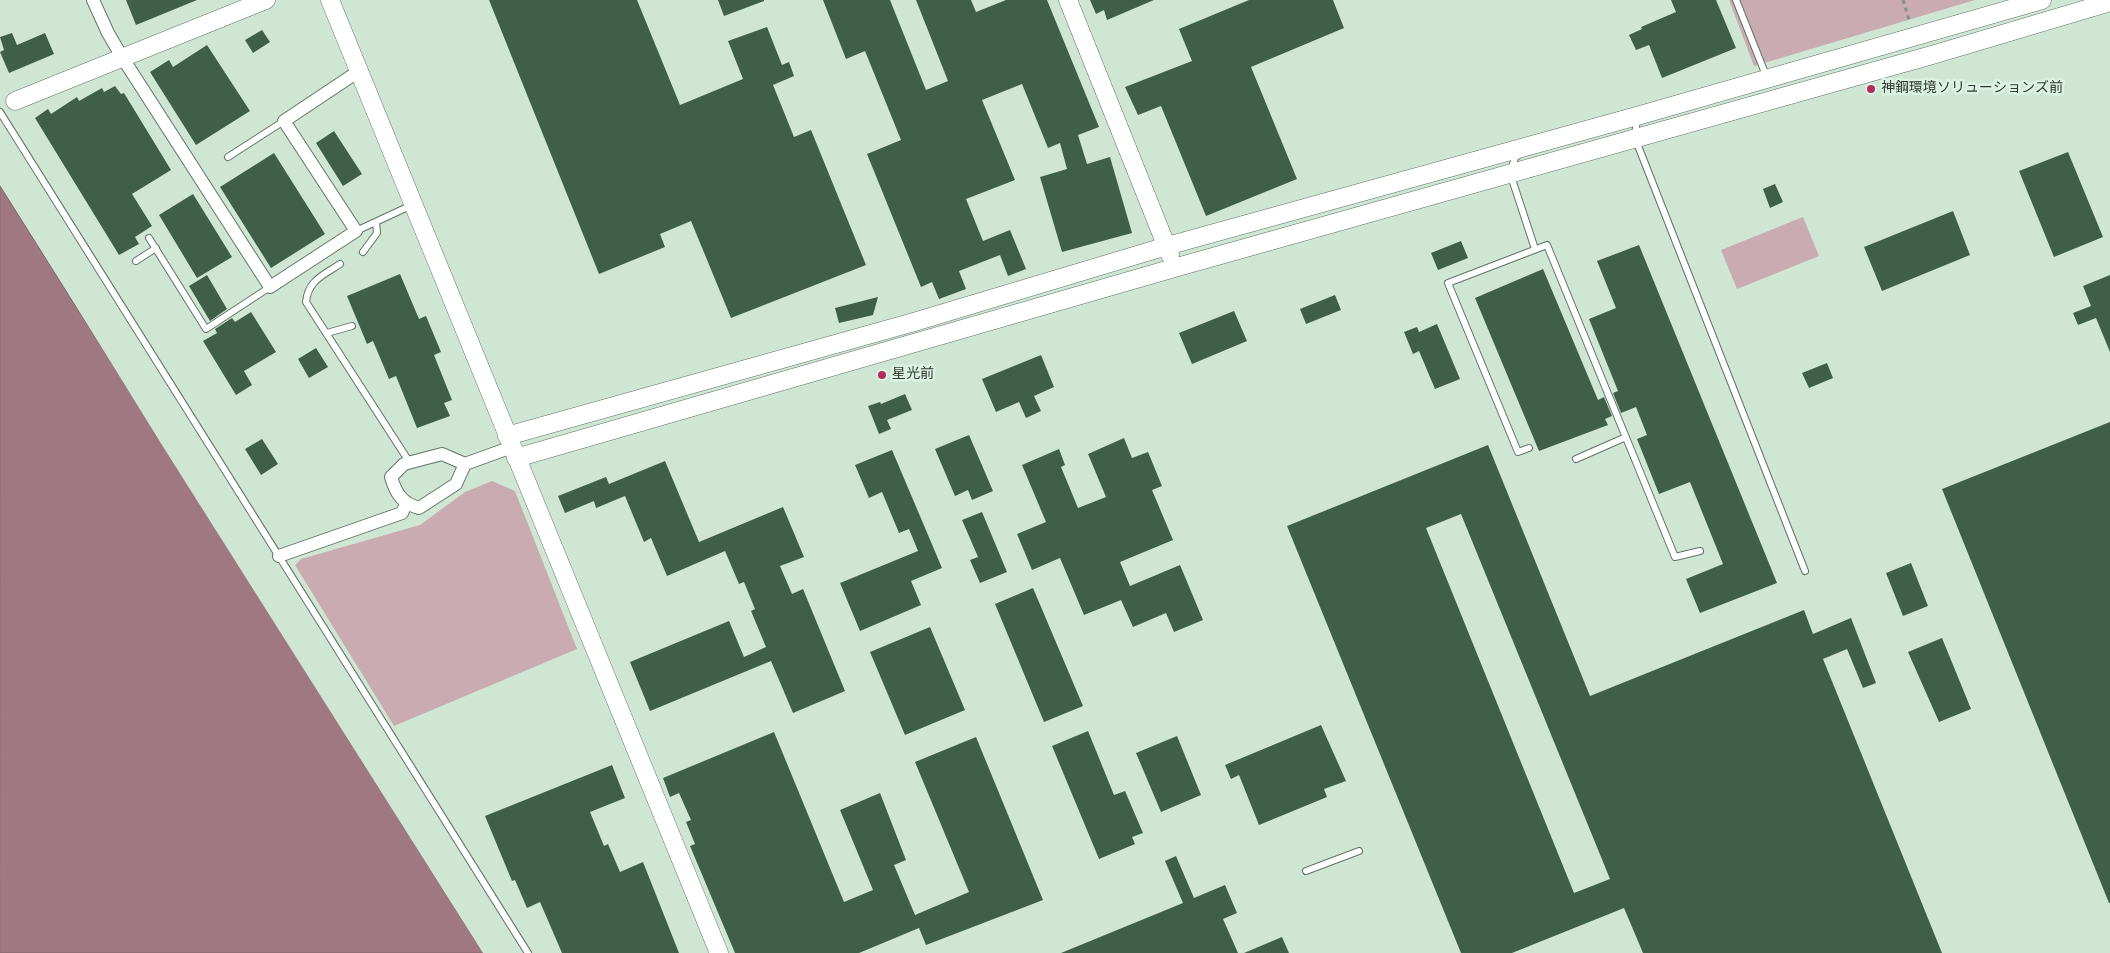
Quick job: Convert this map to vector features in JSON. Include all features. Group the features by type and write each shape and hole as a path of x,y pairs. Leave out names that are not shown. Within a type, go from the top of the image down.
{"street":[{"path":"93,0 108,33 122,57 270,287 356,231 284,121 359,71"},
{"path":"14,101 122,57 233,6 266,0"},
{"path":"330,0 719,953"},
{"path":"1068,0 1167,246 1174,268"},
{"path":"465,464 456,484 419,508 406,504 396,492 391,477 404,464 442,454 465,464 512,447 914,322 1167,246 1637,116 2042,0"},
{"path":"512,447 1174,268 1504,169 1635,138 1932,55 2110,2"},
{"path":"279,556 395,516 402,513 406,504"}],"lane":[{"path":"1736,0 1768,79"},
{"path":"0,112 528,953"},
{"path":"1637,116 1635,138 1805,570"},
{"path":"228,157 284,121"},
{"path":"1504,169 1531,145"},
{"path":"1475,160 1492,162 1504,169 1536,249"},
{"path":"356,231 413,205"},
{"path":"363,252 376,233 376,222"},
{"path":"149,238 206,329 270,287"},
{"path":"1529,448 1518,452 1448,283 1547,245 1675,557 1700,551"},
{"path":"136,261 156,248"},
{"path":"340,264 314,281 307,290 306,302 410,463"},
{"path":"327,333 352,326"},
{"path":"1576,459 1626,438"},
{"path":"1306,871 1359,851"}],"path":[{"path":"1903,0 1909,20"}],"shaded area":[{"path":"1729,0 1975,0 1754,66"},
{"path":"0,186 483,953 0,953"},
{"path":"1803,217 1819,256 1737,289 1721,250"},
{"path":"492,481 515,491 577,649 394,726 295,565 301,559 420,525 465,492"}],"pier":[{"path":"0,183 486,953 483,953 162,445"}],"building":[{"path":"126,0 197,0 136,25"},
{"path":"489,0 637,0 680,105 743,79 728,41 767,27 782,65 789,62 794,76 773,85 794,137 811,130 866,265 731,318 691,221 660,234 665,247 599,274"},
{"path":"718,0 764,0 764,1 724,16"},
{"path":"823,0 890,0 926,90 948,81 916,0 971,0 976,12 1006,0 1047,0 1099,127 1078,135 1087,164 1110,157 1132,233 1062,252 1040,177 1067,169 1060,143 1048,148 1022,84 982,100 1015,180 966,199 983,241 1010,230 1026,269 1008,276 1000,255 959,271 966,289 939,299 932,282 921,287 867,154 901,140 865,51 846,59"},
{"path":"1090,0 1154,0 1107,20 1104,10 1096,14"},
{"path":"1249,0 1333,0 1344,28 1251,67 1297,179 1206,216 1161,106 1138,115 1125,87 1192,61 1179,29"},
{"path":"1671,0 1716,0 1736,48 1662,78 1649,45 1636,50 1629,35 1642,29 1641,27 1676,12"},
{"path":"262,30 270,42 253,53 245,40"},
{"path":"12,33 17,45 45,33 54,54 9,73 0,52 4,50 0,37"},
{"path":"207,45 250,111 196,145 150,72 169,60 173,67"},
{"path":"115,86 121,94 124,93 171,170 132,194 152,226 135,237 139,244 119,255 35,118 48,109 51,114 77,97 79,101 102,88 104,92"},
{"path":"334,131 362,174 343,186 316,143"},
{"path":"2068,152 2103,237 2054,257 2019,171"},
{"path":"274,153 325,234 271,268 220,187"},
{"path":"1775,184 1783,202 1770,208 1763,189"},
{"path":"193,194 232,257 197,278 159,215"},
{"path":"1953,211 1970,255 1882,291 1864,247"},
{"path":"1461,241 1468,258 1438,270 1431,253"},
{"path":"1639,245 1777,583 1700,613 1686,579 1723,564 1690,482 1659,494 1637,439 1647,435 1636,407 1621,413 1613,393 1618,391 1589,319 1616,308 1597,261"},
{"path":"1543,269 1598,400 1604,397 1612,416 1605,419 1608,425 1539,451 1475,298"},
{"path":"400,274 419,319 426,316 441,352 434,355 452,400 444,403 450,416 417,428 396,376 389,379 373,341 367,344 347,296"},
{"path":"207,275 227,309 210,321 189,286"},
{"path":"2110,275 2110,352 2096,318 2078,325 2073,313 2091,306 2083,286"},
{"path":"1335,295 1341,310 1306,324 1300,309"},
{"path":"878,297 873,315 839,323 835,308"},
{"path":"1234,311 1247,341 1192,364 1179,333"},
{"path":"251,312 276,352 244,371 252,385 236,395 203,341 217,333 215,329 232,318 235,322"},
{"path":"1437,324 1460,379 1435,389 1419,351 1413,354 1404,332 1417,327 1419,332"},
{"path":"316,348 328,367 309,378 298,359"},
{"path":"1041,355 1054,387 1034,396 1041,411 1026,418 1019,402 996,412 982,379"},
{"path":"1827,363 1833,378 1809,388 1802,373"},
{"path":"905,394 912,410 887,420 891,429 879,434 868,406 880,402 881,404"},
{"path":"2110,422 2110,903 2109,903 1942,489"},
{"path":"969,435 993,491 972,500 968,490 955,496 935,449"},
{"path":"1124,438 1132,458 1148,452 1162,486 1152,490 1173,540 1120,562 1130,586 1180,565 1203,620 1174,632 1166,613 1133,627 1121,600 1084,615 1060,558 1032,570 1017,534 1046,522 1022,465 1059,449 1065,465 1061,467 1078,508 1106,497 1088,454"},
{"path":"262,439 278,464 261,475 245,449"},
{"path":"1488,445 1590,696 1804,610 1813,634 1851,618 1876,683 1863,688 1847,649 1823,659 1942,953 1643,953 1624,908 1512,953 1461,953 1287,526","holes":["1461,514 1610,879 1574,893 1426,528"]},
{"path":"892,450 942,568 911,581 921,605 860,631 840,583 918,551 909,529 899,533 882,492 869,498 855,465"},
{"path":"665,461 699,542 783,507 804,557 780,566 792,594 803,589 845,691 793,713 771,661 650,711 630,662 729,621 744,657 766,647 751,611 755,609 744,582 739,584 725,551 667,576 651,538 644,542 625,496 596,508 594,501 565,513 558,496 606,477 609,484"},
{"path":"982,512 1007,572 980,583 970,560 978,557 962,520"},
{"path":"1911,563 1928,606 1903,616 1886,573"},
{"path":"1033,588 1083,706 1044,722 995,604"},
{"path":"930,627 965,710 905,735 870,652"},
{"path":"1942,638 1971,709 1939,722 1908,652"},
{"path":"1321,725 1346,781 1324,789 1327,797 1259,825 1239,775 1231,779 1225,765"},
{"path":"1088,731 1114,795 1125,791 1143,833 1132,837 1135,844 1099,859 1052,746"},
{"path":"774,732 844,902 873,890 840,810 880,793 906,860 894,865 915,915 969,892 915,762 976,737 1043,900 926,945 919,928 859,953 735,953 690,846 695,844 686,822 691,820 679,793 670,797 663,778"},
{"path":"1177,736 1201,795 1161,812 1136,753"},
{"path":"612,765 625,798 590,812 604,846 608,844 620,872 643,862 679,953 562,953 540,902 527,908 515,880 512,881 485,816"},
{"path":"1176,856 1194,898 1225,885 1237,913 1223,919 1238,953 1061,953 1183,903 1165,861"},
{"path":"1282,937 1289,953 1244,953"}],"place":[{"name":"神鋼環境ソリューションズ前","path":"1871,89"},
{"name":"星光前","path":"882,375"}]}
